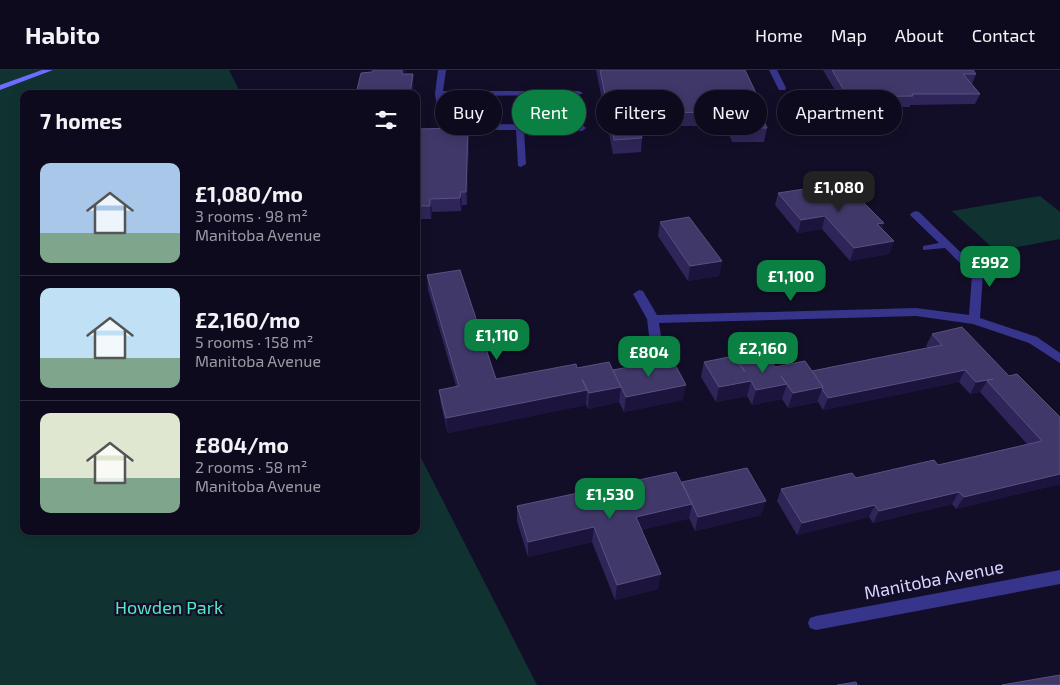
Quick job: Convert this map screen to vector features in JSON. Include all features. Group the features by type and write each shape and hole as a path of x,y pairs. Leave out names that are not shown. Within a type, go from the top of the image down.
{"street":[{"path":"0,88 49,70"},
{"path":"440,90 442,70"},
{"path":"773,70 782,88"},
{"path":"520,135 521,164"},
{"path":"915,214 978,274 974,320"},
{"path":"927,248 948,244"},
{"path":"639,294 653,319 656,343"},
{"path":"653,319 916,312 974,320 1033,340 1060,359"},
{"name":"Manitoba Avenue","path":"816,623 1060,577"}],"green space":[{"name":"Howden Park","path":"0,70 229,70 239,90 20,90 20,535 420,535 420,456 537,685 0,685"},
{"path":"1040,196 1060,212 1060,239 996,251 952,211"}],"building":[{"path":"373,70 402,70 402,74 413,74 411,90 357,90 361,73 372,72"},
{"path":"600,70 745,70 755,90 694,90 694,112 684,112 684,90 604,90"},
{"path":"832,70 973,70 976,74 963,74 980,94 912,94 913,96 902,96 902,90 844,90"},
{"path":"420,129 435,129 435,135 468,135 466,192 461,192 460,198 430,199 430,206 420,206"},
{"path":"613,135 641,135 642,138 614,140"},
{"path":"844,183 884,223 877,224 894,241 854,248 825,216 801,220 778,193"},
{"path":"689,217 722,261 690,266 660,222"},
{"path":"460,270 496,379 576,364 577,368 609,362 621,387 589,393 582,379 587,390 446,418 439,390 459,386 427,275"},
{"path":"962,327 1009,376 1017,374 1060,417 1060,474 964,497 959,492 879,511 875,505 802,523 781,489 852,473 856,478 934,460 938,465 1042,441 987,381 993,379 976,382 965,370 828,398 812,371 942,345 932,334"},
{"path":"734,356 745,372 740,364 770,359 775,367 805,361 823,387 793,393 787,384 756,390 751,381 719,387 704,362"},
{"path":"672,359 686,385 626,397 613,370"},
{"path":"747,468 766,501 698,517 682,482"},
{"path":"676,472 692,504 636,517 661,574 617,585 594,527 528,542 517,506"},
{"path":"1060,675 1060,685 1002,685"},
{"path":"856,682 857,685 837,685"}]}
